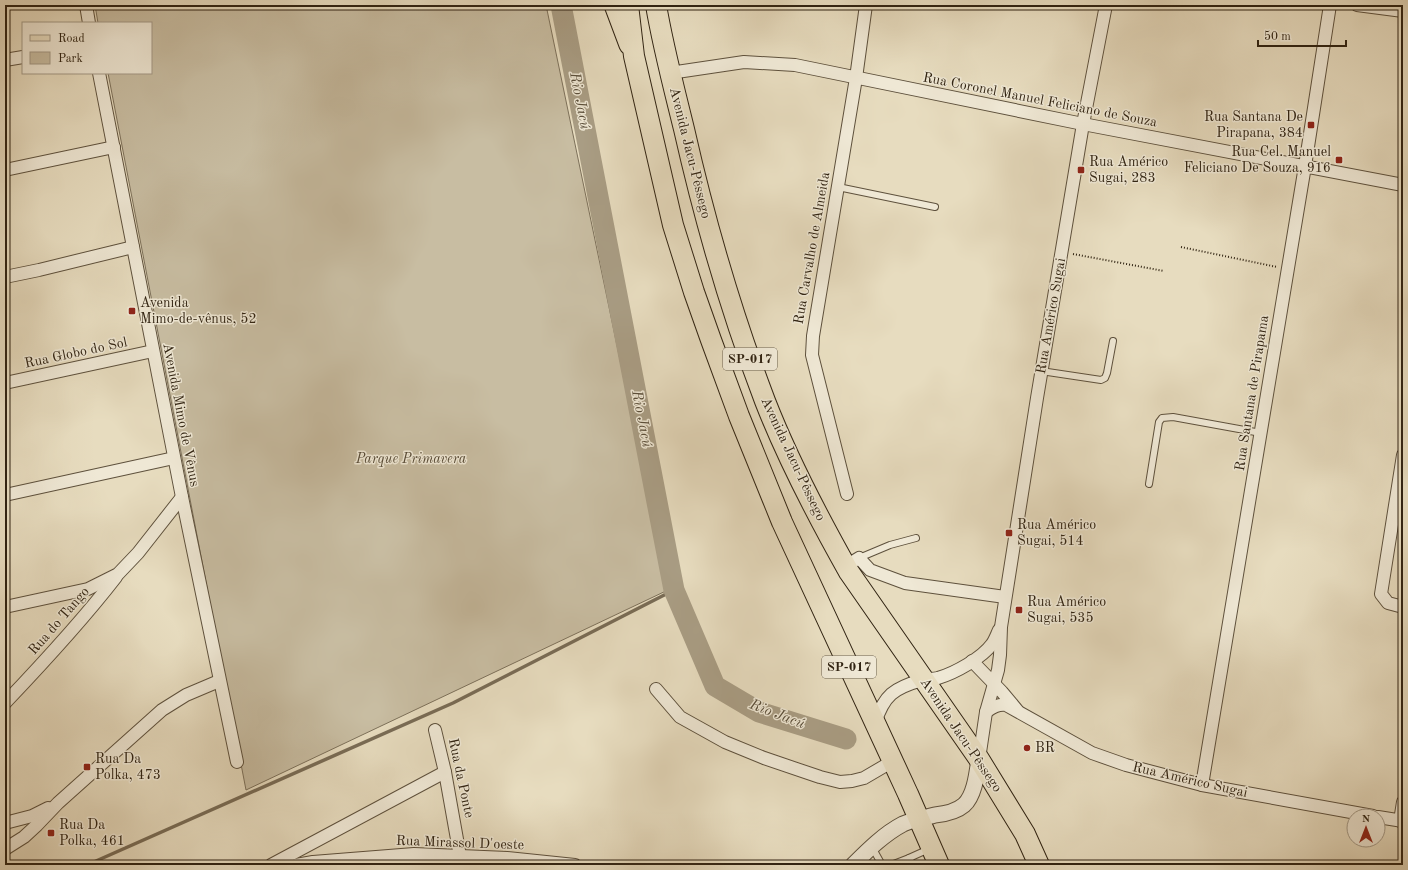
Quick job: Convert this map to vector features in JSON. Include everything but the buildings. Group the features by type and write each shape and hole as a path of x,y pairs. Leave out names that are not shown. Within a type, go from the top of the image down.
{"highway":[{"name":"SP-017","path":"628,5 634,56 673,225 694,292 739,416 782,522 893,761 935,856"},
{"name":"Avenida Jacu-Pêssego","path":"656,5 670,73 702,206 722,277 765,402 789,457 832,542 853,562 924,680 978,759 1025,834 1039,865"}],"main road":[{"path":"614,5 634,56"}],"street":[{"path":"86,5 89,22"},
{"name":"Rua Carvalho de Almeida","path":"847,494 812,355 813,336 856,78 866,5"},
{"name":"Rua Américo Sugai","path":"853,865 888,833 903,824 918,818 950,812 964,805 976,781 986,712 1000,655 1001,627 1041,371 1083,124 1106,5"},
{"name":"Rua Santana de Pirapama","path":"1202,785 1305,166 1330,5"},
{"path":"1357,5 1403,10"},
{"path":"5,60 22,57"},
{"name":"Rua Coronel Manuel Feliciano de Souza","path":"670,73 744,62 794,65 1083,124 1403,185"},
{"name":"Avenida Mimo de Vênus","path":"100,74 174,458 237,762"},
{"path":"5,170 114,147"},
{"path":"5,277 133,247"},
{"name":"Rua Globo do Sol","path":"5,383 153,351"},
{"path":"1403,455 1382,594 1388,602 1403,607"},
{"path":"5,495 174,458"},
{"path":"5,607 88,589 118,574 138,553 182,498"},
{"path":"853,562 905,583 1006,597"},
{"name":"Rua do Tango","path":"5,703 44,662 95,604 118,574"},
{"name":"Rua Américo Sugai","path":"875,723 884,701 891,694 902,687 947,675 972,661 993,643 1001,627"},
{"name":"Rua Américo Sugai","path":"972,661 1018,711"},
{"path":"5,849 28,833 58,803 162,710 186,695 220,681"},
{"path":"656,689 680,717 725,742 758,756 820,777 840,782 852,782 864,778 893,761"},
{"name":"Rua Américo Sugai","path":"986,712 994,706 1000,704 1006,705 1092,753 1126,765 1202,785 1346,811"},
{"name":"Rua da Ponte","path":"435,730 464,860"},
{"path":"272,865 445,772"},
{"path":"1386,818 1401,821 1403,802"},
{"path":"5,823 32,816 58,803"},
{"name":"Rua Mirassol D'oeste","path":"296,865 313,862 414,854 446,855 464,860 506,858 575,865"},
{"path":"436,865 446,855"}],"lane":[{"path":"838,187 935,207"},
{"path":"1041,371 1100,380 1105,378 1113,341"},
{"path":"1149,484 1162,418 1173,417 1261,433"},
{"path":"853,562 890,545 916,538"},
{"path":"872,847 882,865"},
{"path":"891,865 909,858 935,856"},
{"path":"909,858 913,865"}],"path":[{"path":"1181,247 1288,269"},
{"path":"1062,252 1164,272"}],"green space":[{"name":"Parque Primavera","path":"95,5 546,5 668,590 246,790 108,74 152,74 152,22 98,22"}],"waterway":[{"name":"Rio Jacú","path":"561,5 674,590 715,686 759,712 846,739"},
{"path":"87,865 453,703 674,590"}],"place":[{"name":"Rua Santana De Pirapana, 384","path":"1311,125"},
{"name":"Rua Cel. Manuel Feliciano De Souza, 916","path":"1339,160"},
{"name":"Rua Américo Sugai, 283","path":"1081,170"},
{"name":"Avenida Mimo-de-vênus, 52","path":"132,311"},
{"name":"Rua Américo Sugai, 514","path":"1009,533"},
{"name":"Rua Américo Sugai, 535","path":"1019,610"},
{"name":"BR","path":"1027,748"},
{"name":"Rua Da Polka, 473","path":"87,767"},
{"name":"Rua Da Polka, 461","path":"51,833"}]}
